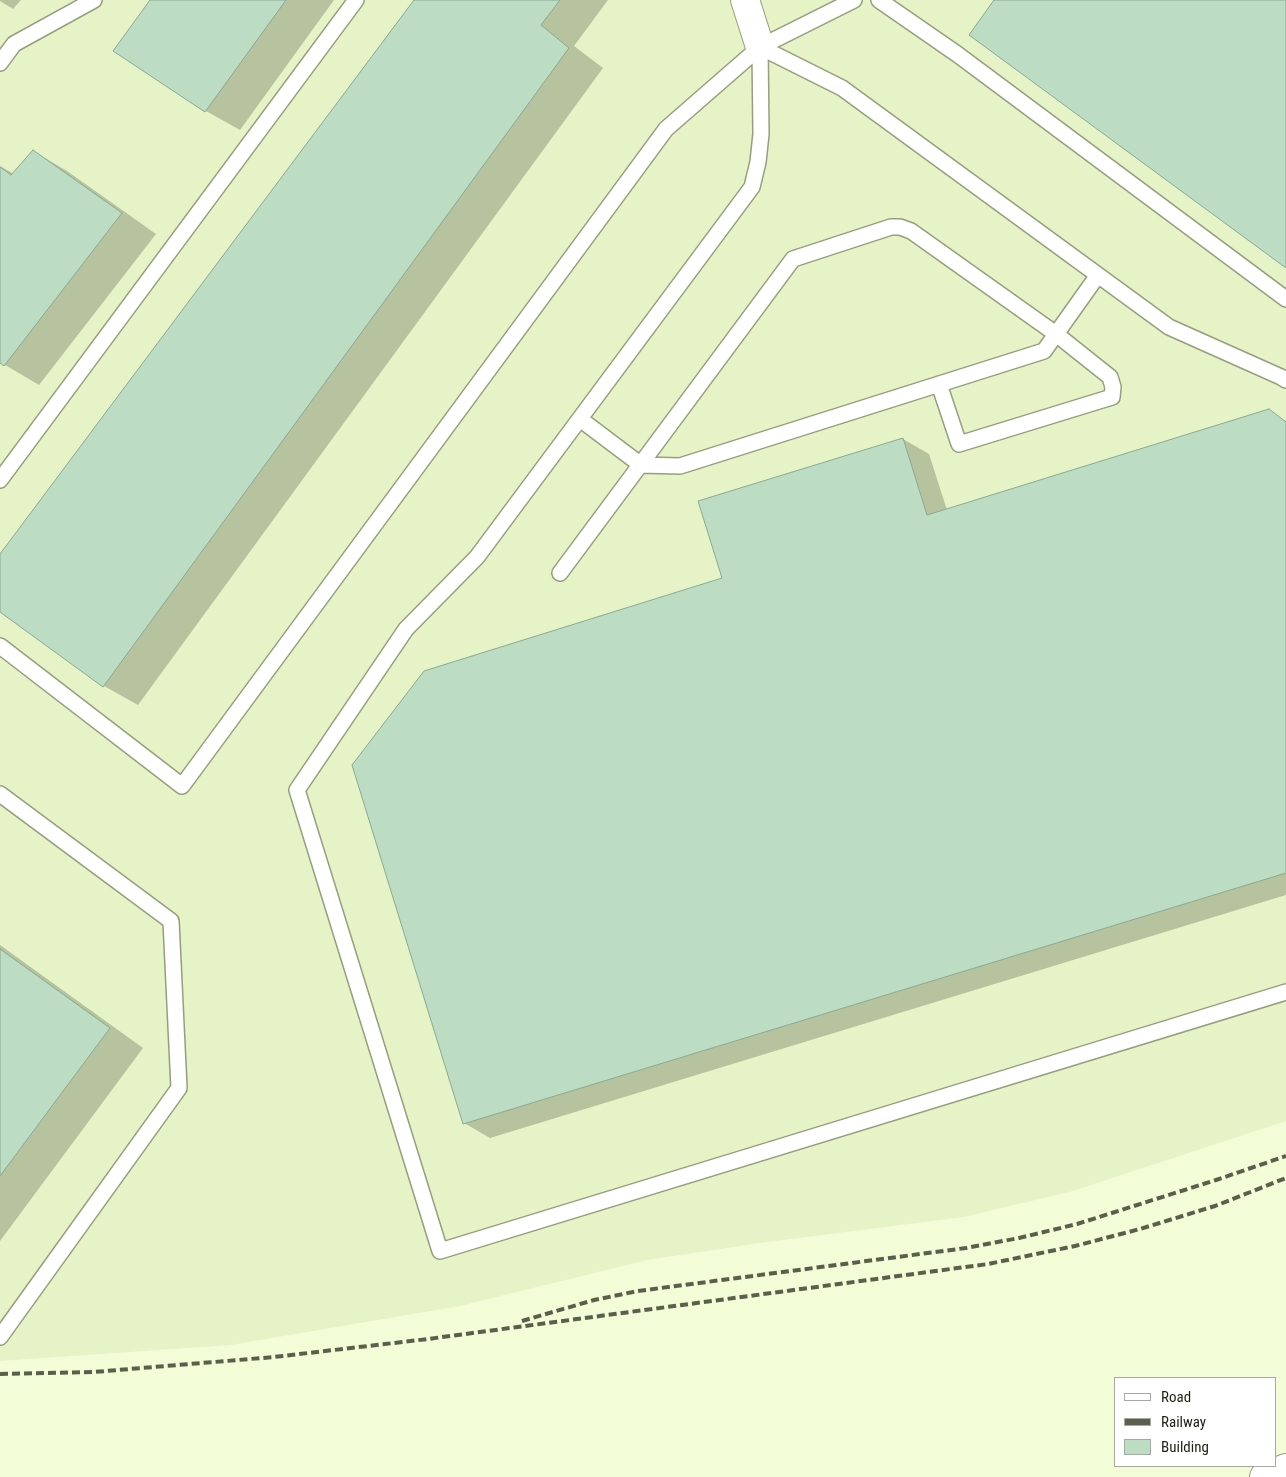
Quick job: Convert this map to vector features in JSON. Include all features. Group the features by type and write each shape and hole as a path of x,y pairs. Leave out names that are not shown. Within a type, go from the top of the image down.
{"main road":[{"path":"745,0 760,47"},
{"path":"1264,1477 1286,1468"}],"lane":[{"path":"0,63 14,44 94,0"},
{"path":"0,480 356,0"},
{"path":"0,646 182,786 666,129 760,47 854,0"},
{"path":"879,0 957,54 1286,299"},
{"path":"760,47 842,88 1169,327 1286,380"},
{"path":"760,47 761,134 758,162 752,187 477,557 406,629 297,790 440,1250 1286,992"},
{"path":"560,573 784,268 793,259 890,227 900,227 911,231 1056,334 1110,376 1113,387 1112,397 959,444 939,384"},
{"path":"580,419 641,465 680,466 1044,351 1098,275"},
{"path":"0,794 171,921 179,1088 0,1337"}],"shaded area":[{"path":"0,0 1286,0 1286,1121 1073,1191 964,1217 767,1242 647,1260 460,1306 231,1345 0,1361"}],"building":[{"path":"150,0 286,0 205,112 113,51"},
{"path":"414,0 560,0 541,25 569,48 103,687 0,612 0,554"},
{"path":"994,0 1286,0 1286,268 969,35"},
{"path":"33,150 122,213 4,366 0,363 0,167 11,175"},
{"path":"1269,409 1286,422 1286,873 463,1124 352,765 424,671 722,578 698,501 903,438 927,515"},
{"path":"0,949 110,1028 0,1176"}],"railway":[{"path":"522,1321 594,1300 638,1291 966,1248 1019,1238 1077,1224 1286,1156"},
{"path":"0,1374 94,1372 274,1357 428,1339 988,1264 1075,1246 1140,1229 1215,1206 1286,1178"}]}
